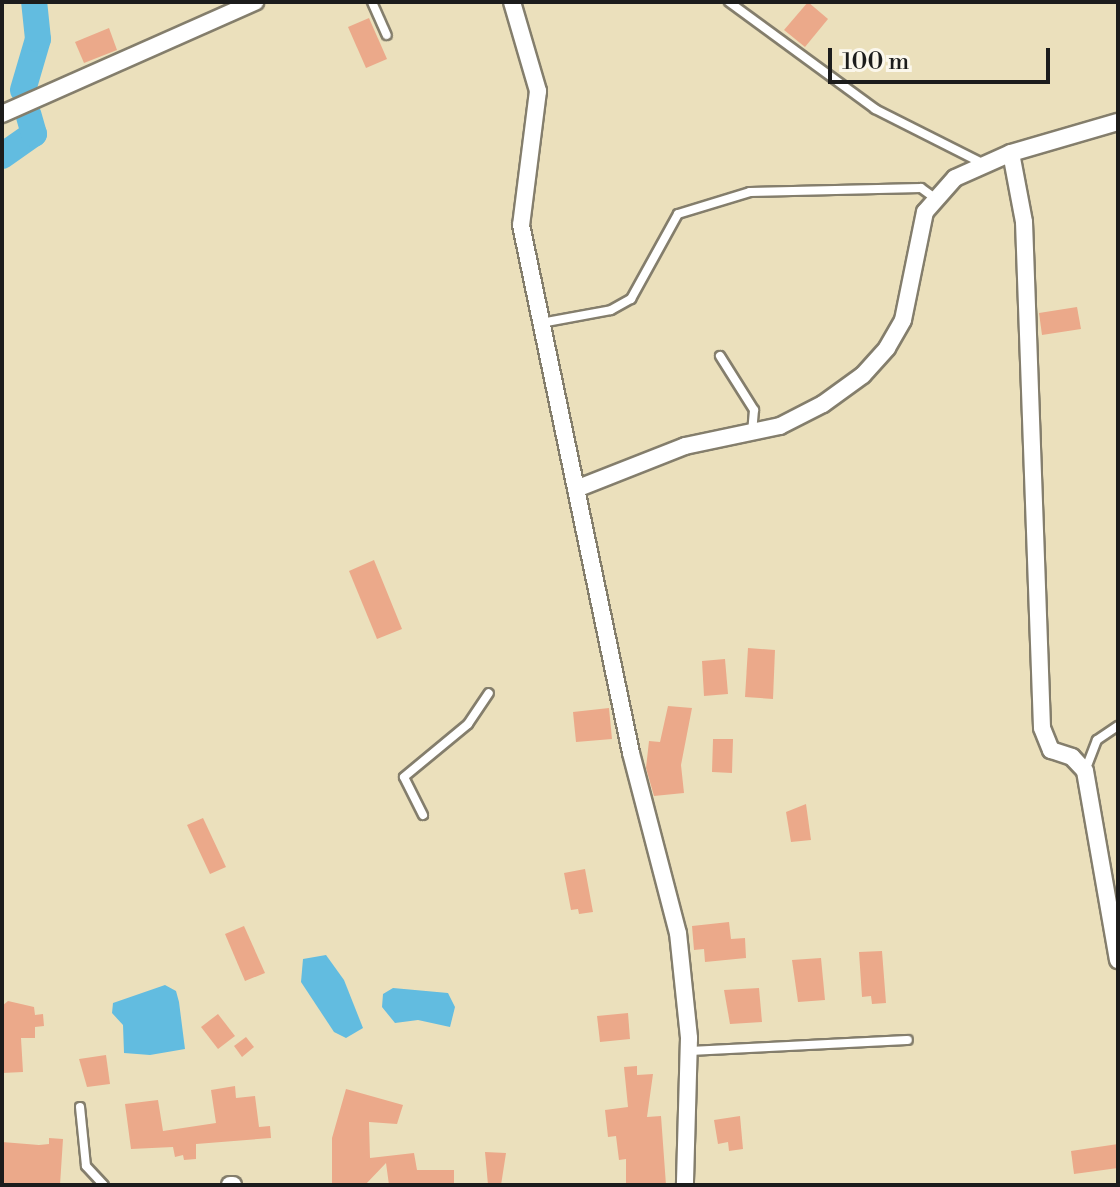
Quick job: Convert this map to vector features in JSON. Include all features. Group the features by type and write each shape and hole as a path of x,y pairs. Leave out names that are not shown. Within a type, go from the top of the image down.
{"street":[{"path":"2,114 255,2"},
{"path":"512,2 538,91 521,225 631,753 678,933 689,1051 685,1185"},
{"path":"576,489 685,446 780,426 823,404 863,375 887,348 903,320 925,212 955,178 982,163 1011,153 1118,122"},
{"path":"1011,153 1025,244 1042,728 1051,750 1072,757 1085,771 1118,960"}],"lane":[{"path":"372,2 387,35"},
{"path":"729,2 875,109 982,163"},
{"path":"541,323 611,310 631,299 678,214 750,192 921,188 935,198"},
{"path":"720,356 754,410 750,433"},
{"path":"423,815 404,777 468,724 489,693"},
{"path":"1085,771 1097,740 1118,726"},
{"path":"689,1051 908,1040"},
{"path":"80,1107 86,1166 104,1185"}],"water":[{"path":"326,955 344,980 363,1028 346,1038 334,1032 301,982 303,959"},
{"path":"165,985 176,991 185,1049 150,1055 124,1053 123,1025 112,1013 113,1003"},
{"path":"393,988 448,993 455,1007 450,1027 418,1020 395,1023 382,1007 383,994"}],"building":[{"path":"808,2 828,19 805,47 784,30"},
{"path":"369,18 387,59 366,68 348,27"},
{"path":"109,28 117,50 84,63 75,42"},
{"path":"1077,307 1081,329 1042,335 1039,313"},
{"path":"374,560 402,629 377,639 349,571"},
{"path":"748,648 775,650 773,699 745,697"},
{"path":"725,659 728,694 704,696 702,661"},
{"path":"668,706 692,708 681,765 684,793 654,796 646,768 649,741 660,742"},
{"path":"609,708 612,739 576,742 573,712"},
{"path":"713,739 733,739 732,773 712,772"},
{"path":"806,804 811,840 791,842 786,812"},
{"path":"203,818 226,867 210,874 187,825"},
{"path":"585,869 593,912 579,914 578,909 571,910 564,873"},
{"path":"729,922 731,939 745,938 746,958 705,962 704,949 694,950 692,926"},
{"path":"244,926 265,973 245,981 225,934"},
{"path":"882,951 886,1003 872,1004 871,996 862,997 859,952"},
{"path":"821,958 825,1000 798,1002 792,960"},
{"path":"759,988 762,1022 730,1024 724,990"},
{"path":"8,1001 34,1007 35,1015 43,1014 44,1026 35,1027 35,1038 21,1038 23,1072 2,1073 2,1006"},
{"path":"628,1013 630,1039 600,1042 597,1016"},
{"path":"218,1014 235,1036 218,1049 201,1027"},
{"path":"246,1037 254,1047 242,1057 234,1046"},
{"path":"106,1055 110,1084 87,1087 79,1059"},
{"path":"637,1066 637,1075 653,1074 647,1117 661,1116 666,1185 626,1185 626,1159 619,1160 616,1136 608,1137 605,1110 628,1107 624,1067"},
{"path":"235,1086 236,1098 255,1096 259,1127 270,1126 271,1138 196,1144 196,1159 184,1160 183,1155 175,1157 173,1147 131,1149 125,1104 158,1100 163,1131 216,1123 211,1090"},
{"path":"346,1089 403,1105 397,1124 369,1122 370,1158 414,1153 417,1170 454,1170 454,1185 389,1185 386,1163 365,1185 332,1185 332,1138"},
{"path":"740,1116 743,1149 729,1151 728,1142 718,1144 714,1120"},
{"path":"49,1138 63,1139 60,1185 2,1185 2,1142 39,1145 49,1144"},
{"path":"1118,1144 1118,1168 1074,1174 1071,1151"},
{"path":"485,1152 506,1153 501,1185 488,1185"}],"waterway":[{"path":"23,90 38,39 34,2"},
{"path":"2,156 34,134 29,116"}]}
